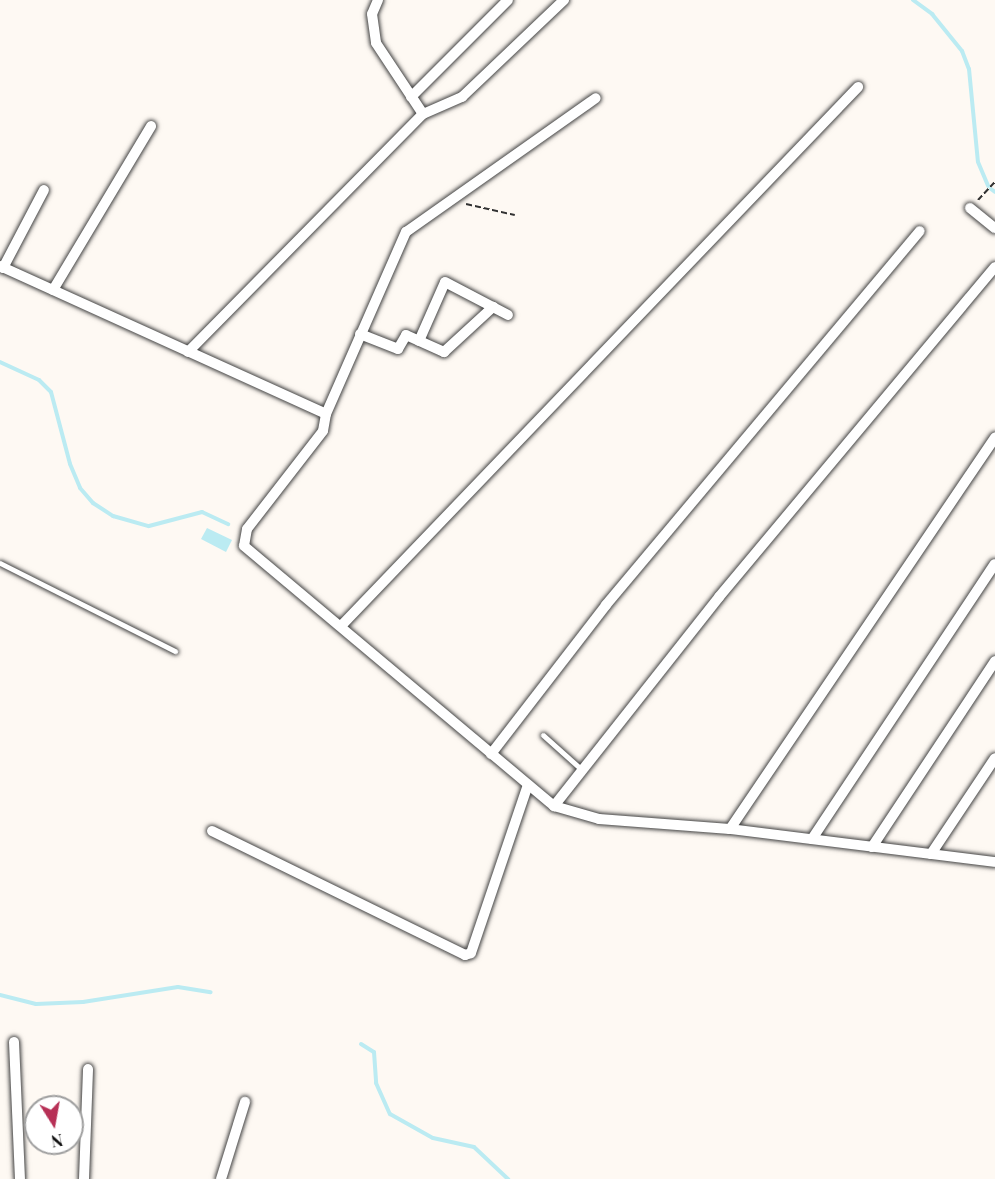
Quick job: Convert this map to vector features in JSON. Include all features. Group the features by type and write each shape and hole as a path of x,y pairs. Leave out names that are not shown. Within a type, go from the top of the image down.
{"street":[{"path":"378,0 372,14 376,43 423,114"},
{"path":"411,97 508,0"},
{"path":"188,352 423,114 462,97 564,0"},
{"path":"341,626 858,87"},
{"path":"596,98 450,202 414,223 402,236 326,414 323,431 247,529 242,541 260,562 341,626 554,806 599,819 730,829 995,862"},
{"path":"53,290 151,126"},
{"path":"44,190 2,267 326,414"},
{"path":"970,208 995,228"},
{"path":"491,754 606,605 920,231"},
{"path":"554,806 718,597 995,267"},
{"path":"419,341 445,282 508,315"},
{"path":"360,334 398,349 406,335 444,352 492,307"},
{"path":"730,829 995,436"},
{"path":"812,839 995,564"},
{"path":"872,847 995,661"},
{"path":"931,855 995,758"},
{"path":"212,831 465,955 471,953 528,785"},
{"path":"14,1042 21,1179"},
{"path":"84,1179 88,1069"},
{"path":"221,1179 245,1102"}],"lane":[{"path":"0,563 176,651"},
{"path":"543,735 582,770"}],"path":[{"path":"970,208 995,182"},
{"path":"450,202 515,215"}],"water":[{"path":"207,528 232,540 226,552 201,539"}],"waterway":[{"path":"913,0 932,14 962,51 969,69 978,162 988,186"},
{"path":"991,189 995,192"},
{"path":"0,362 39,380 51,392 70,464 80,488 93,503 113,516 149,526 202,512 228,524"},
{"path":"0,995 36,1004 83,1002 178,987 211,992"},
{"path":"361,1044 374,1052 376,1083 390,1114 433,1138 474,1147 508,1179"}]}
